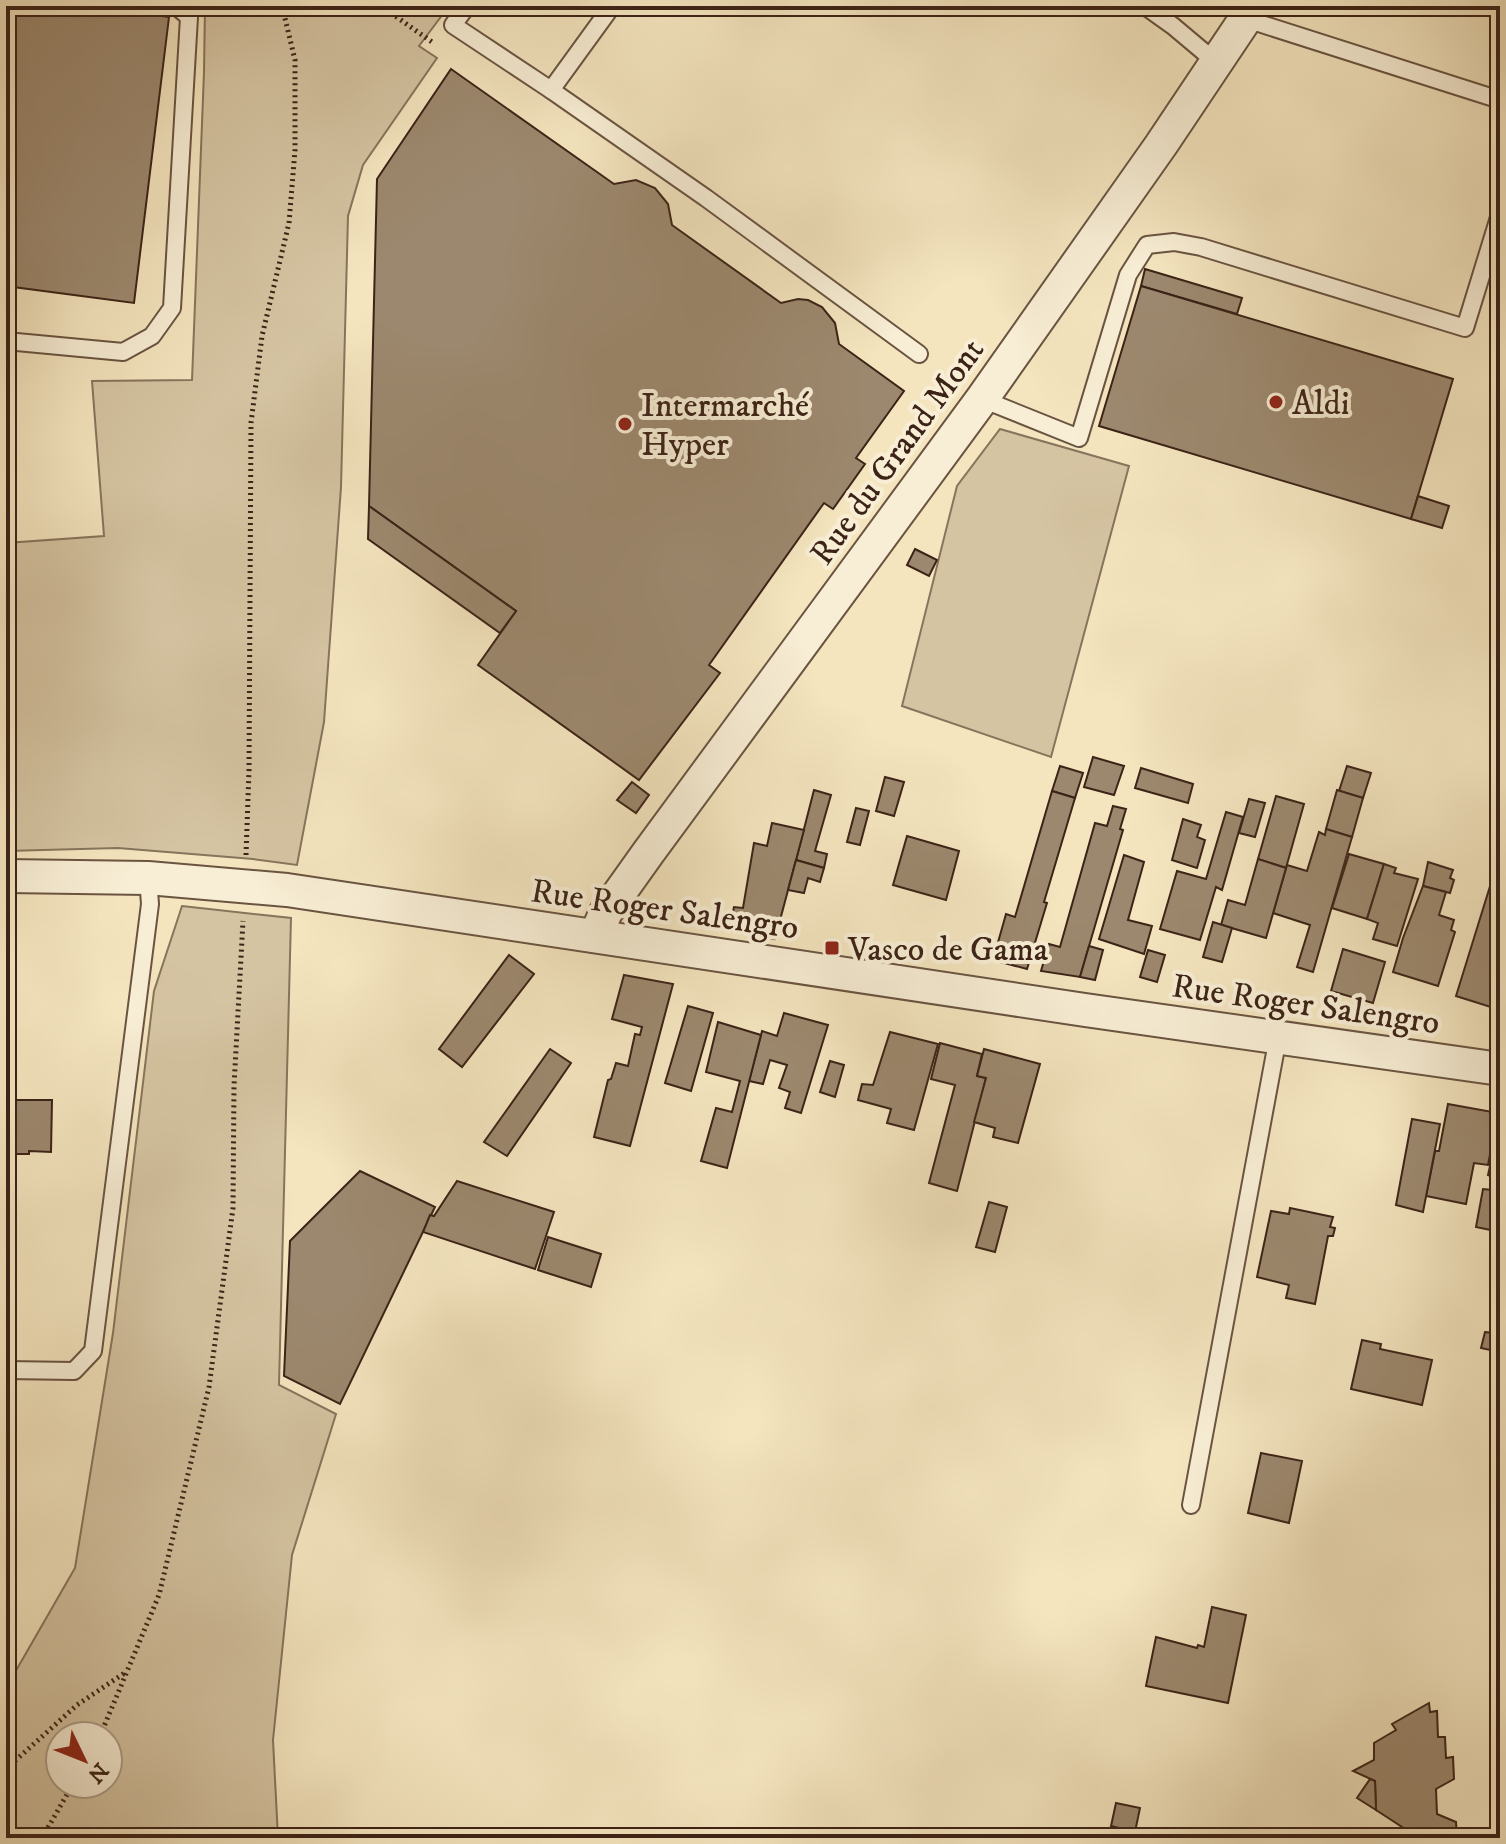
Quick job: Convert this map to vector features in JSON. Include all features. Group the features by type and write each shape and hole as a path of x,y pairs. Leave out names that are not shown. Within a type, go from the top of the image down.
{"street":[{"name":"Rue du Grand Mont","path":"595,936 606,912 982,399 1250,13"},
{"name":"Rue Roger Salengro","path":"6,876 148,878 287,890 1500,1069"}],"lane":[{"path":"6,341 123,352 152,336 172,308 189,17 176,6"},
{"path":"467,6 453,25 706,198 919,354"},
{"path":"551,90 612,6"},
{"path":"1145,6 1217,63"},
{"path":"1250,13 1500,100"},
{"path":"982,399 1079,438 1128,275 1147,245 1174,242 1201,247 1465,328 1500,214"},
{"path":"6,1370 74,1371 93,1351 150,904 148,878"},
{"path":"1191,1505 1278,1037"}],"path":[{"path":"107,1720 159,1595 209,1387 233,1208 234,1086 249,770 251,423 262,336 289,223 295,150 295,60 282,6"},
{"path":"6,1769 77,1705 127,1672"},
{"path":"42,1838 64,1800"}],"shaded area":[{"path":"205,6 449,6 419,46 437,58 363,165 348,216 341,487 324,722 297,865 118,848 6,851 6,543 104,536 92,381 192,380"},
{"path":"1000,429 1129,466 1051,757 902,706 957,486"},
{"path":"182,906 291,918 279,1385 336,1414 292,1555 273,1740 278,1838 6,1838 6,1688 75,1568 113,1333 154,991"}],"building":[{"path":"6,6 89,6 169,17 134,303 6,286"},
{"path":"1470,6 1500,6 1500,16"},
{"name":"Intermarché Hyper","path":"451,69 614,184 636,180 655,188 668,204 672,225 781,303 798,299 822,307 835,323 839,344 904,391 856,458 865,464 833,509 824,503 709,665 720,673 639,780 478,665 516,611 369,506 377,179"},
{"path":"1145,269 1242,298 1237,314 1141,286"},
{"name":"Aldi","path":"1141,286 1453,379 1411,519 1099,426"},
{"path":"1418,496 1449,506 1442,528 1411,519"},
{"path":"369,506 516,611 500,633 368,539"},
{"path":"915,549 937,560 929,576 907,565"},
{"path":"1093,757 1124,766 1114,795 1084,787"},
{"path":"1060,766 1083,773 1075,798 1052,791"},
{"path":"1347,766 1371,773 1363,798 1339,791"},
{"path":"1141,768 1193,784 1188,803 1135,788"},
{"path":"885,777 904,782 894,816 876,811"},
{"path":"632,782 649,795 636,813 617,800"},
{"path":"814,790 831,795 815,851 827,854 824,868 796,860"},
{"path":"1337,790 1363,798 1352,837 1326,829"},
{"path":"1052,791 1075,798 1027,969 993,960 1006,914 1015,917"},
{"path":"1276,796 1304,804 1286,868 1258,859"},
{"path":"1249,799 1265,803 1255,837 1239,833"},
{"path":"1113,806 1126,809 1120,829 1123,830 1080,977 1041,971 1049,944 1060,947 1095,823 1107,826"},
{"path":"856,808 869,811 860,845 847,842"},
{"path":"1226,812 1243,817 1222,890 1216,887 1200,940 1160,929 1177,871 1206,879"},
{"path":"1183,819 1201,825 1197,837 1205,840 1197,868 1172,860"},
{"path":"772,823 804,830 775,939 729,931 734,907 743,908 754,843 767,846"},
{"path":"1326,829 1352,837 1313,972 1297,967 1310,925 1273,913 1287,865 1307,871 1319,832 1325,835"},
{"path":"907,836 959,851 946,900 893,885"},
{"path":"1349,854 1384,864 1367,919 1332,908"},
{"path":"1124,855 1144,862 1128,920 1152,926 1144,954 1099,939"},
{"path":"1258,859 1286,868 1266,938 1221,925 1228,900 1245,905"},
{"path":"796,860 824,868 820,882 808,878 804,893 788,890"},
{"path":"1428,862 1453,870 1450,893 1423,886"},
{"path":"1384,864 1396,868 1394,873 1418,879 1397,946 1373,939 1378,923 1367,919"},
{"path":"1491,883 1500,886 1500,941 1494,960 1500,961 1500,988 1494,1008 1456,996"},
{"path":"1423,886 1446,892 1439,915 1454,920 1451,930 1455,932 1438,986 1393,972"},
{"path":"1213,922 1232,928 1222,962 1203,957"},
{"path":"1089,946 1103,950 1095,980 1080,977"},
{"path":"1343,949 1385,962 1373,1003 1331,991"},
{"path":"1148,950 1165,955 1157,982 1140,977"},
{"path":"509,955 534,974 462,1067 439,1049"},
{"path":"624,975 673,984 630,1146 594,1137 608,1080 616,1063 628,1066 635,1034 640,1035 642,1027 612,1019"},
{"path":"688,1006 713,1013 691,1091 665,1083"},
{"path":"784,1013 828,1025 801,1113 785,1108 790,1092 779,1088 787,1065 770,1060 763,1084 749,1081 762,1031 777,1036"},
{"path":"718,1022 761,1035 727,1168 701,1161 716,1108 732,1112 740,1081 706,1072"},
{"path":"890,1032 938,1044 914,1130 887,1123 891,1109 858,1100 862,1084 873,1085"},
{"path":"940,1043 982,1054 977,1076 986,1078 957,1191 929,1183 955,1085 931,1079"},
{"path":"550,1049 571,1063 507,1156 484,1142"},
{"path":"984,1049 1040,1064 1018,1143 993,1137 995,1128 974,1122 986,1078 977,1076"},
{"path":"830,1061 844,1065 835,1097 820,1092"},
{"path":"6,1100 52,1100 51,1152 6,1154"},
{"path":"1448,1104 1498,1113 1488,1165 1474,1163 1466,1204 1426,1196"},
{"path":"1412,1119 1440,1124 1423,1212 1396,1205"},
{"path":"1498,1130 1500,1232 1476,1227 1483,1189 1493,1190 1496,1178 1488,1175"},
{"path":"360,1171 435,1207 340,1404 284,1376 290,1241"},
{"path":"457,1181 554,1212 535,1269 423,1232 430,1215 434,1216"},
{"path":"989,1202 1007,1207 995,1252 976,1247"},
{"path":"1290,1208 1333,1217 1330,1227 1335,1228 1333,1236 1328,1236 1315,1304 1286,1298 1289,1285 1257,1277 1271,1211 1289,1214"},
{"path":"548,1237 601,1254 591,1287 538,1270"},
{"path":"1485,1332 1500,1334 1500,1352 1481,1348"},
{"path":"1362,1340 1381,1344 1380,1349 1432,1360 1422,1405 1351,1389"},
{"path":"1261,1453 1302,1461 1289,1523 1248,1513"},
{"path":"1212,1607 1246,1615 1228,1703 1146,1686 1156,1637 1197,1648 1198,1645 1204,1647"},
{"path":"1429,1703 1430,1712 1437,1711 1438,1737 1445,1737 1446,1758 1453,1757 1454,1779 1436,1789 1437,1814 1456,1822 1457,1838 1419,1838 1376,1810 1375,1781 1353,1771 1374,1760 1374,1743 1396,1730 1392,1724"},
{"path":"1370,1779 1375,1781 1376,1810 1357,1798"},
{"path":"1116,1803 1140,1808 1135,1832 1111,1826"}],"place":[{"name":"Aldi","path":"1276,402"},
{"name":"Intermarché Hyper","path":"625,424"},
{"name":"Vasco de Gama","path":"832,948"}]}
